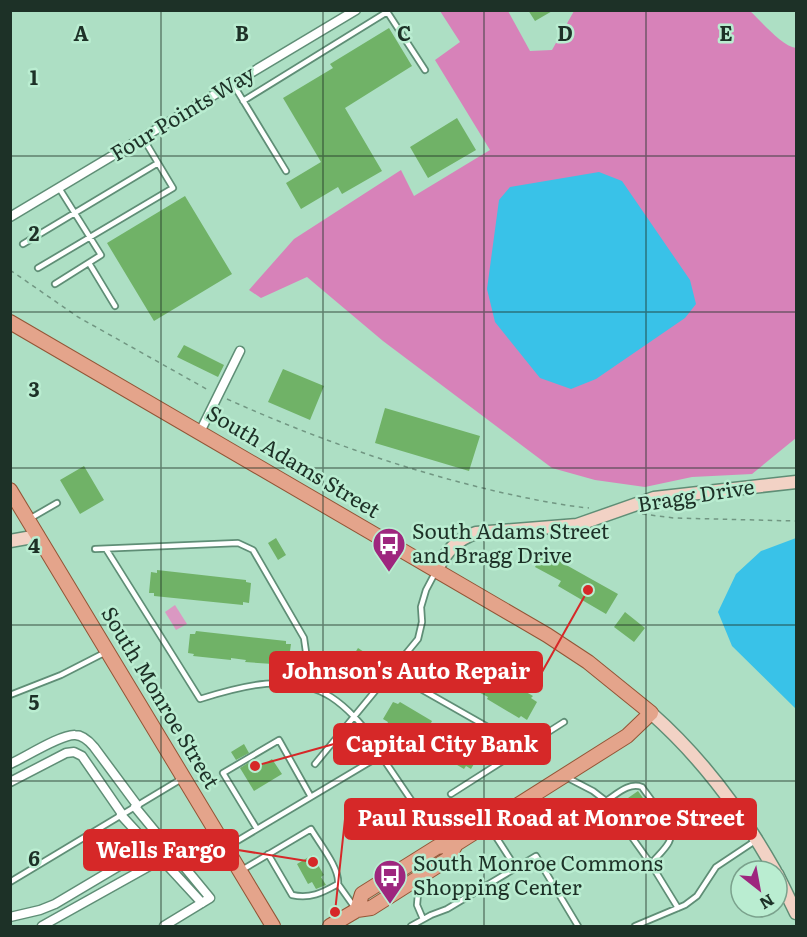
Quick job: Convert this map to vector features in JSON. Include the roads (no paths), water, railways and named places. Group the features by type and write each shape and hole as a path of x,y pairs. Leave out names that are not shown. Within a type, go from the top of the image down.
{"main road":[{"name":"South Adams Street","path":"10,322 547,635 588,662 651,713"},
{"name":"South Monroe Street","path":"10,490 273,927"},
{"path":"357,910 362,894 437,847 449,845 488,824 627,736 651,713"},
{"path":"330,927 357,910 371,908 448,859 449,845"}],"street":[{"name":"Four Points Way","path":"10,218 356,10"},
{"path":"200,432 240,351"},
{"name":"Bragg Drive","path":"436,570 453,546 476,533 577,525 654,498 796,482"},
{"path":"10,541 38,536"},
{"name":"South Adams Street","path":"651,713 709,773 768,859"},
{"path":"10,764 73,735 80,736 94,747 136,806 210,898 164,927"},
{"path":"10,782 66,753 74,752 82,756 122,814 202,903"},
{"path":"10,917 55,904 151,848"},
{"path":"42,927 162,859"},
{"name":"South Adams Street","path":"789,899 796,913"}],"lane":[{"path":"243,101 387,11 425,70"},
{"path":"233,84 286,171"},
{"path":"39,268 173,188 143,138"},
{"path":"23,244 158,163"},
{"path":"55,284 101,255 59,188"},
{"path":"89,262 115,306"},
{"path":"28,520 57,502"},
{"path":"95,549 238,543 253,550 304,638 307,659 303,686"},
{"path":"106,549 200,699 242,688 272,683 294,683 331,696 354,716 380,747"},
{"path":"315,764 418,639 422,622 421,607 436,570"},
{"path":"10,694 61,675 107,651"},
{"path":"391,672 500,734 514,754"},
{"path":"451,794 564,722"},
{"path":"257,829 223,773 279,740 311,797"},
{"path":"225,848 373,760 384,760 449,845"},
{"path":"564,776 593,791 606,801 651,864 678,908"},
{"path":"10,882 183,777"},
{"path":"606,801 628,786 642,787 669,826 671,834 669,841 651,864"},
{"path":"488,824 516,868"},
{"path":"239,871 311,830 336,870 339,878 338,884 357,910"},
{"path":"635,927 678,908 697,896 716,867 757,840"},
{"path":"268,854 292,895 302,898 320,894 338,884"},
{"path":"411,927 447,909 536,856 578,927"},
{"path":"420,876 416,896 423,919"}],"water":[{"path":"599,172 622,181 690,280 696,304 685,318 596,379 571,389 540,378 495,322 487,289 499,200 510,187"},
{"path":"796,538 796,709 732,646 718,612 736,574 761,551"}],"place":[{"name":"South Adams Street and Bragg Drive","path":"389,573"},
{"name":"Johnson's Auto Repair","path":"588,590"},
{"name":"Capital City Bank","path":"255,766"},
{"name":"Wells Fargo","path":"313,862"},
{"name":"South Monroe Commons Shopping Center","path":"390,905"},
{"name":"Paul Russell Road at Monroe Street","path":"335,912"}]}
